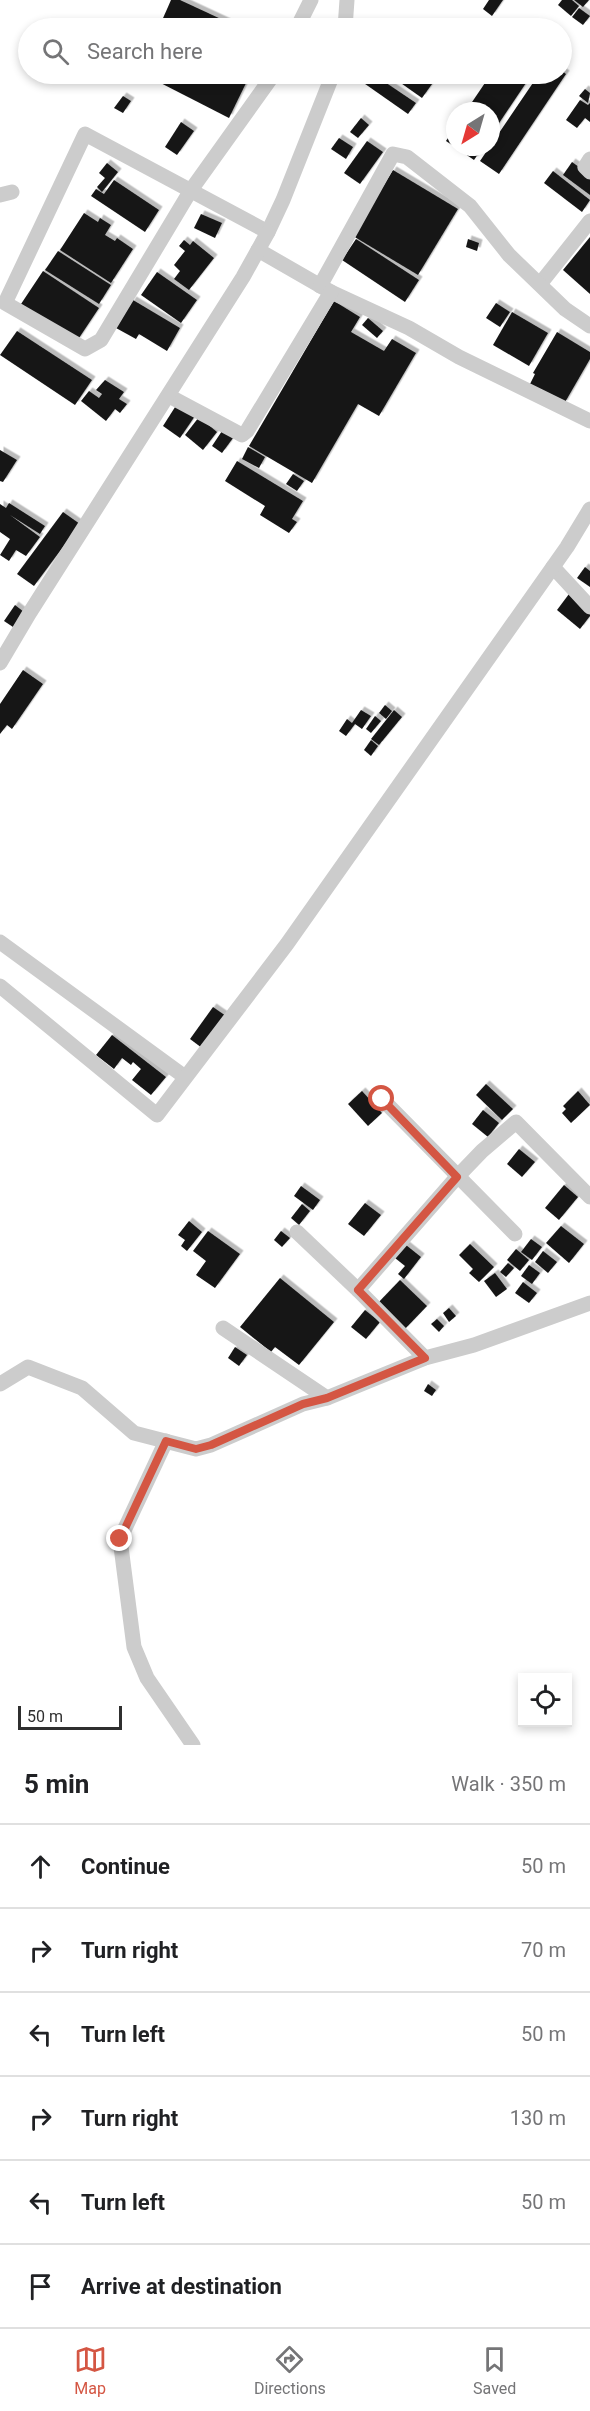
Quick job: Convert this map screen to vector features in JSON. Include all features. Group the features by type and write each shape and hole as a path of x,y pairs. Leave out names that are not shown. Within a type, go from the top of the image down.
{"street":[{"path":"302,18 311,0"},
{"path":"346,18 347,0"},
{"path":"267,84 191,190 101,340 85,349 5,303 85,134 191,190 268,232"},
{"path":"0,663 169,396 258,250 283,200 329,84"},
{"path":"169,396 242,435 247,430 325,289 393,154 407,157 470,206 509,255 565,309 590,326"},
{"path":"590,159 585,167 590,172"},
{"path":"540,284 590,221"},
{"path":"258,250 325,289 409,328 459,357 590,421"},
{"path":"0,986 157,1115 287,944 552,567 590,509"},
{"path":"552,567 590,607"},
{"path":"2,949 185,1077"},
{"path":"382,1099 515,1234"},
{"path":"358,1290 457,1177 482,1151 516,1122 590,1197"},
{"path":"297,1232 425,1358"},
{"path":"0,1384 28,1367 82,1388 134,1433 196,1449 211,1445 303,1404 327,1398 425,1358 474,1345 590,1303"},
{"path":"223,1328 327,1398"},
{"path":"166,1441 120,1539 134,1647 147,1678 193,1745"}],"building":[{"path":"171,0 180,0 219,18 163,18"},
{"path":"489,0 503,0 492,16 483,9"},
{"path":"562,0 572,0 579,6 571,16 558,5"},
{"path":"574,0 589,0 583,7"},
{"path":"579,8 590,16 583,25 572,17"},
{"path":"163,84 246,84 229,118"},
{"path":"365,84 388,84 416,103 408,114"},
{"path":"402,84 432,84 422,98"},
{"path":"484,84 525,84 500,122 500,102 472,102"},
{"path":"532,84 559,84 499,174 480,161 483,156 500,156 500,132"},
{"path":"585,89 590,93 588,103 579,96"},
{"path":"123,96 131,101 123,113 114,108"},
{"path":"580,100 588,105 590,103 590,122 585,118 577,128 566,120"},
{"path":"361,118 369,125 358,138 350,132"},
{"path":"181,122 194,131 177,155 165,147"},
{"path":"339,138 353,147 346,159 331,149"},
{"path":"367,141 383,152 360,184 344,173"},
{"path":"572,162 590,175 590,195 563,175"},
{"path":"107,163 118,172 102,192 97,187 105,178 99,173"},
{"path":"393,170 458,209 418,275 353,236"},
{"path":"553,171 590,200 582,212 544,183"},
{"path":"114,180 159,210 145,232 91,196 96,189 104,194"},
{"path":"84,213 98,222 100,218 111,225 105,235 115,241 117,238 133,249 111,283 60,250"},
{"path":"201,214 222,223 215,238 194,228"},
{"path":"590,237 590,294 563,270"},
{"path":"356,239 419,280 405,302 342,260"},
{"path":"468,239 479,243 477,251 466,247"},
{"path":"184,240 190,245 193,241 214,258 189,290 174,279 180,271 174,265 185,251 179,246"},
{"path":"58,251 111,285 99,304 45,270"},
{"path":"43,271 99,308 77,341 21,304"},
{"path":"157,272 197,300 181,323 141,295"},
{"path":"133,300 180,328 167,351 139,334 136,339 116,328"},
{"path":"334,301 360,317 351,332 384,351 392,339 416,353 379,416 358,404 312,483 249,446"},
{"path":"496,303 510,312 500,327 486,318"},
{"path":"512,312 548,333 529,366 493,345"},
{"path":"368,318 383,331 377,338 362,325"},
{"path":"17,331 92,380 75,405 0,355"},
{"path":"557,332 590,352 590,359 564,404 530,384 535,374 533,373"},
{"path":"105,380 124,392 119,399 127,404 120,413 115,409 106,421 81,401 89,391 99,398 102,394 96,390"},
{"path":"177,404 195,416 180,438 163,426"},
{"path":"199,417 217,432 203,450 185,435"},
{"path":"222,431 233,438 222,453 212,446"},
{"path":"248,447 265,457 259,468 242,459"},
{"path":"0,450 17,460 3,482 0,481"},
{"path":"237,461 303,501 292,519 297,522 289,533 260,515 265,506 225,481"},
{"path":"293,474 304,481 297,491 286,484"},
{"path":"9,503 45,526 40,534 10,515 40,537 26,556 16,550 9,561 0,555 10,539 0,532 0,504 6,508"},
{"path":"63,512 80,524 34,586 17,574"},
{"path":"585,567 590,571 590,587 577,578"},
{"path":"569,594 590,611 590,616 580,629 557,610"},
{"path":"15,605 24,612 13,627 4,621"},
{"path":"23,670 43,684 12,729 7,725 0,734 0,704"},
{"path":"385,705 392,711 386,719 379,713"},
{"path":"361,710 371,716 362,729 355,724 346,736 339,731 347,719 352,723"},
{"path":"394,710 402,717 379,745 371,739"},
{"path":"375,716 381,721 371,733 366,729"},
{"path":"371,740 378,746 371,756 364,750"},
{"path":"213,1007 226,1016 202,1048 190,1039"},
{"path":"112,1035 166,1077 151,1095 132,1080 141,1069 133,1062 131,1065 122,1058 114,1069 96,1055"},
{"path":"486,1084 513,1109 502,1120 476,1095"},
{"path":"362,1091 382,1113 368,1126 348,1104"},
{"path":"578,1091 590,1105 571,1123 562,1113 566,1109 563,1106"},
{"path":"483,1110 499,1123 488,1137 472,1124"},
{"path":"519,1149 535,1162 522,1177 507,1164"},
{"path":"564,1185 578,1197 559,1220 545,1208"},
{"path":"301,1186 320,1200 313,1210 294,1196"},
{"path":"365,1203 381,1215 364,1236 348,1224"},
{"path":"302,1204 310,1211 299,1225 291,1218"},
{"path":"189,1221 202,1232 187,1251 181,1246 185,1240 178,1235"},
{"path":"561,1226 584,1244 569,1263 546,1243"},
{"path":"208,1231 240,1254 215,1288 196,1275 206,1261 193,1251"},
{"path":"281,1231 290,1238 282,1247 274,1240"},
{"path":"531,1239 542,1247 532,1260 521,1252"},
{"path":"470,1244 494,1267 479,1282 469,1273 473,1269 459,1255"},
{"path":"406,1245 421,1257 404,1279 398,1274 405,1266 395,1258"},
{"path":"516,1249 529,1260 520,1271 507,1260"},
{"path":"543,1251 557,1262 548,1273 535,1262"},
{"path":"508,1263 514,1268 506,1277 500,1272"},
{"path":"529,1265 540,1273 532,1284 521,1276"},
{"path":"495,1273 507,1289 496,1297 484,1281"},
{"path":"280,1278 334,1322 299,1365 275,1347 271,1352 240,1327"},
{"path":"400,1280 427,1306 404,1330 377,1304"},
{"path":"523,1282 537,1293 529,1303 515,1293"},
{"path":"449,1308 456,1316 449,1322 443,1313"},
{"path":"365,1310 380,1322 366,1339 351,1327"},
{"path":"437,1319 444,1326 439,1332 431,1324"},
{"path":"235,1347 247,1355 239,1366 228,1358"},
{"path":"428,1384 436,1390 432,1396 424,1391"}],"route":[{"path":"120,1539 166,1441 196,1449 211,1445 303,1404 327,1398 425,1358 358,1290 457,1177 382,1099"}]}
